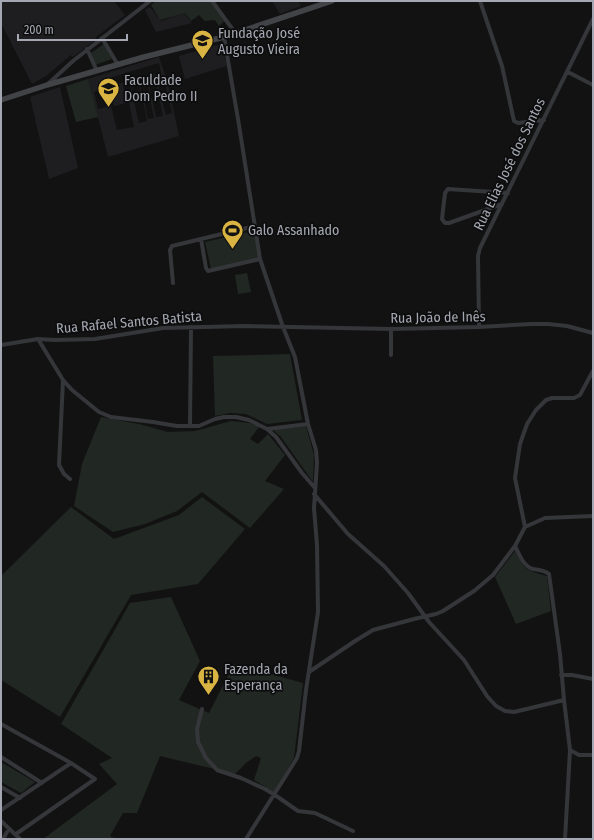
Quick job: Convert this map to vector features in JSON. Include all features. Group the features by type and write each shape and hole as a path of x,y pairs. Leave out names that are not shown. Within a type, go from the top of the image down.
{"main road":[{"path":"1,100 118,65 236,34 332,1"}],"street":[{"path":"48,85 88,49 150,1"},
{"path":"212,1 236,34"},
{"path":"480,1 502,66 514,121 518,123 544,120"},
{"name":"Rua Elias José dos Santos","path":"479,327 479,252 593,19"},
{"path":"224,37 260,259 283,327 295,357 308,424 316,450 317,463 314,494 318,545 318,612 298,754 275,795 246,839"},
{"path":"102,38 118,65"},
{"path":"88,49 97,71"},
{"path":"568,72 593,85"},
{"path":"502,204 447,224 443,221 441,214 446,190 508,193"},
{"path":"174,283 170,250 173,245 255,226"},
{"path":"201,239 206,268 208,271 260,259"},
{"name":"Rua João de Inês","path":"283,327 391,329 556,324 593,333"},
{"path":"190,426 191,327"},
{"name":"Rua Rafael Santos Batista","path":"1,345 38,339 95,339 163,328 283,327"},
{"path":"391,329 391,355"},
{"path":"38,339 63,380 94,409 107,416 173,426 206,424 215,419 230,417 249,420 267,429 281,444 315,488"},
{"path":"309,672 373,630 439,613 474,591 493,575 516,546 525,527 515,478 520,444 527,424 536,410 546,400 552,398 574,398 580,395 593,371"},
{"path":"63,380 59,465 64,474 70,480"},
{"path":"267,429 308,424"},
{"path":"314,494 348,534 390,573 408,593 425,616 464,660 487,696 499,708 510,712 521,711 564,700"},
{"path":"525,527 545,518 593,516"},
{"path":"516,546 519,555 527,566 549,574 570,750 565,839"},
{"path":"561,675 572,675 593,679"},
{"path":"202,709 197,724 196,735 201,749 211,765 220,772 241,778 275,795 298,811 315,813 353,831"},
{"path":"1,724 71,763 95,779 16,834"},
{"path":"570,750 579,755 593,755"},
{"path":"1,757 42,783"},
{"path":"1,810 71,763"},
{"path":"1,787 20,798"},
{"path":"1,821 20,839"},
{"path":"3,839 7,832"}],"shaded area":[{"path":"1,1 114,1 125,15 97,36 93,42 73,57 71,55 46,76 32,84 1,23"},
{"path":"156,1 210,1 224,21 219,26 215,20 205,21 199,15 191,21 185,13 160,20 151,5"},
{"path":"272,1 298,1 301,6 280,14"},
{"path":"150,7 161,21 184,13 192,23 156,32 145,10"},
{"path":"104,44 112,59 95,65 91,53"},
{"name":"Fundação José Augusto Vieira","path":"221,44 227,66 185,79 179,56"},
{"name":"Faculdade Dom Pedro II","path":"159,57 167,80 179,136 108,157 88,79","holes":["159,63 161,73 113,85 112,77","163,75 172,113 166,115 161,97 159,97 163,116 156,117 152,98 150,99 154,118 148,119 143,100 147,121 139,123 134,101 129,102 134,127 117,130 111,106 98,109 94,92 110,88 114,106 126,103 123,84 129,83 134,99 130,82 138,81 141,97 139,80 146,79 151,95 148,79 155,77 158,93 160,93 157,77"]},
{"path":"88,79 98,117 76,122 66,86"},
{"path":"60,87 78,168 49,179 30,97"},
{"name":"Galo Assanhado","path":"253,231 259,258 211,269 205,242"},
{"path":"247,273 251,292 238,294 235,275"},
{"path":"290,354 302,420 267,424 246,414 230,413 215,416 213,356"},
{"path":"101,417 139,424 168,432 195,431 231,421 250,423 259,427 250,439 258,444 268,434 285,455 265,481 284,489 250,528 202,492 177,511 145,524 113,532 74,506 82,464"},
{"path":"306,426 314,455 313,482 281,437 273,430"},
{"path":"202,497 245,529 198,584 131,595 60,717 1,680 1,576 71,507 114,539 179,515"},
{"path":"515,551 526,568 547,576 551,611 516,624 495,577"},
{"path":"171,597 200,661 179,700 209,713 234,664 303,683 294,758 274,792 254,780 261,758 256,756 235,774 160,756 137,813 123,813 110,836 116,839 43,839 117,784 99,764 112,758 61,724 130,603"},
{"path":"1,762 35,782 21,793 1,782"}],"place":[{"name":"Fundação José Augusto Vieira","path":"203,60"},
{"name":"Faculdade Dom Pedro II","path":"108,108"},
{"name":"Galo Assanhado","path":"232,250"},
{"name":"Fazenda da Esperança","path":"208,696"}]}
